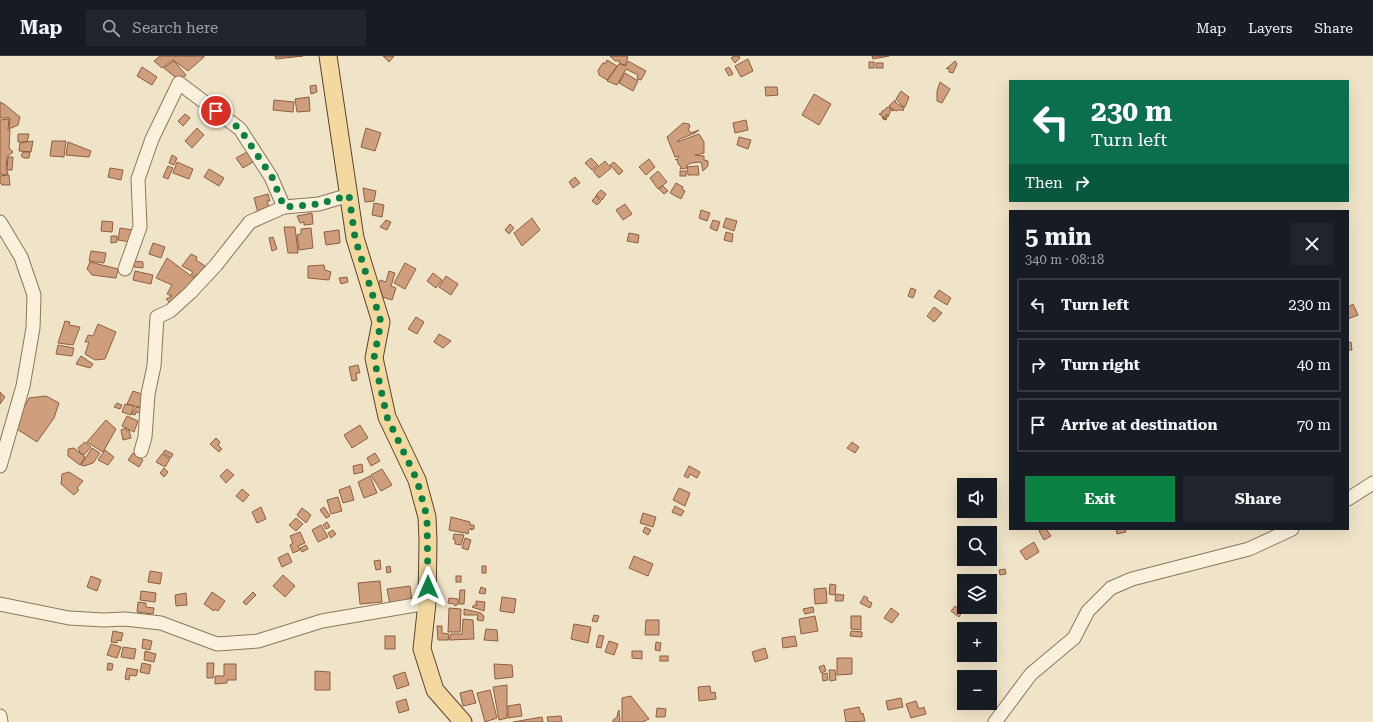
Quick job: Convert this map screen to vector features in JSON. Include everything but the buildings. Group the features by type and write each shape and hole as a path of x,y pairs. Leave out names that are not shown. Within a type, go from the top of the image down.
{"main road":[{"path":"328,56 355,238 381,322 374,358 387,417 417,480 427,517 427,603 422,650 435,690 463,722"}],"street":[{"path":"125,268 140,227 138,179 152,139 179,83 240,129 272,177 284,207"},
{"path":"141,451 145,437 148,394 154,366 157,317 170,311 191,292 216,265 250,222 284,207 319,204 349,195"},
{"path":"0,222 21,257 34,295 33,328 23,386 0,466"},
{"path":"1349,497 1373,484"},
{"path":"995,722 1031,674 1074,638 1088,611 1111,588 1132,579 1249,549 1290,530"},
{"path":"0,604 69,618 104,620 125,619 161,623 218,644 258,642 322,621 427,603"},
{"path":"0,716 1,722"}],"route":[{"path":"216,111 240,129 272,177 284,207 319,204 349,195 355,238 381,322 374,358 387,417 417,480 427,517 428,587"}]}
